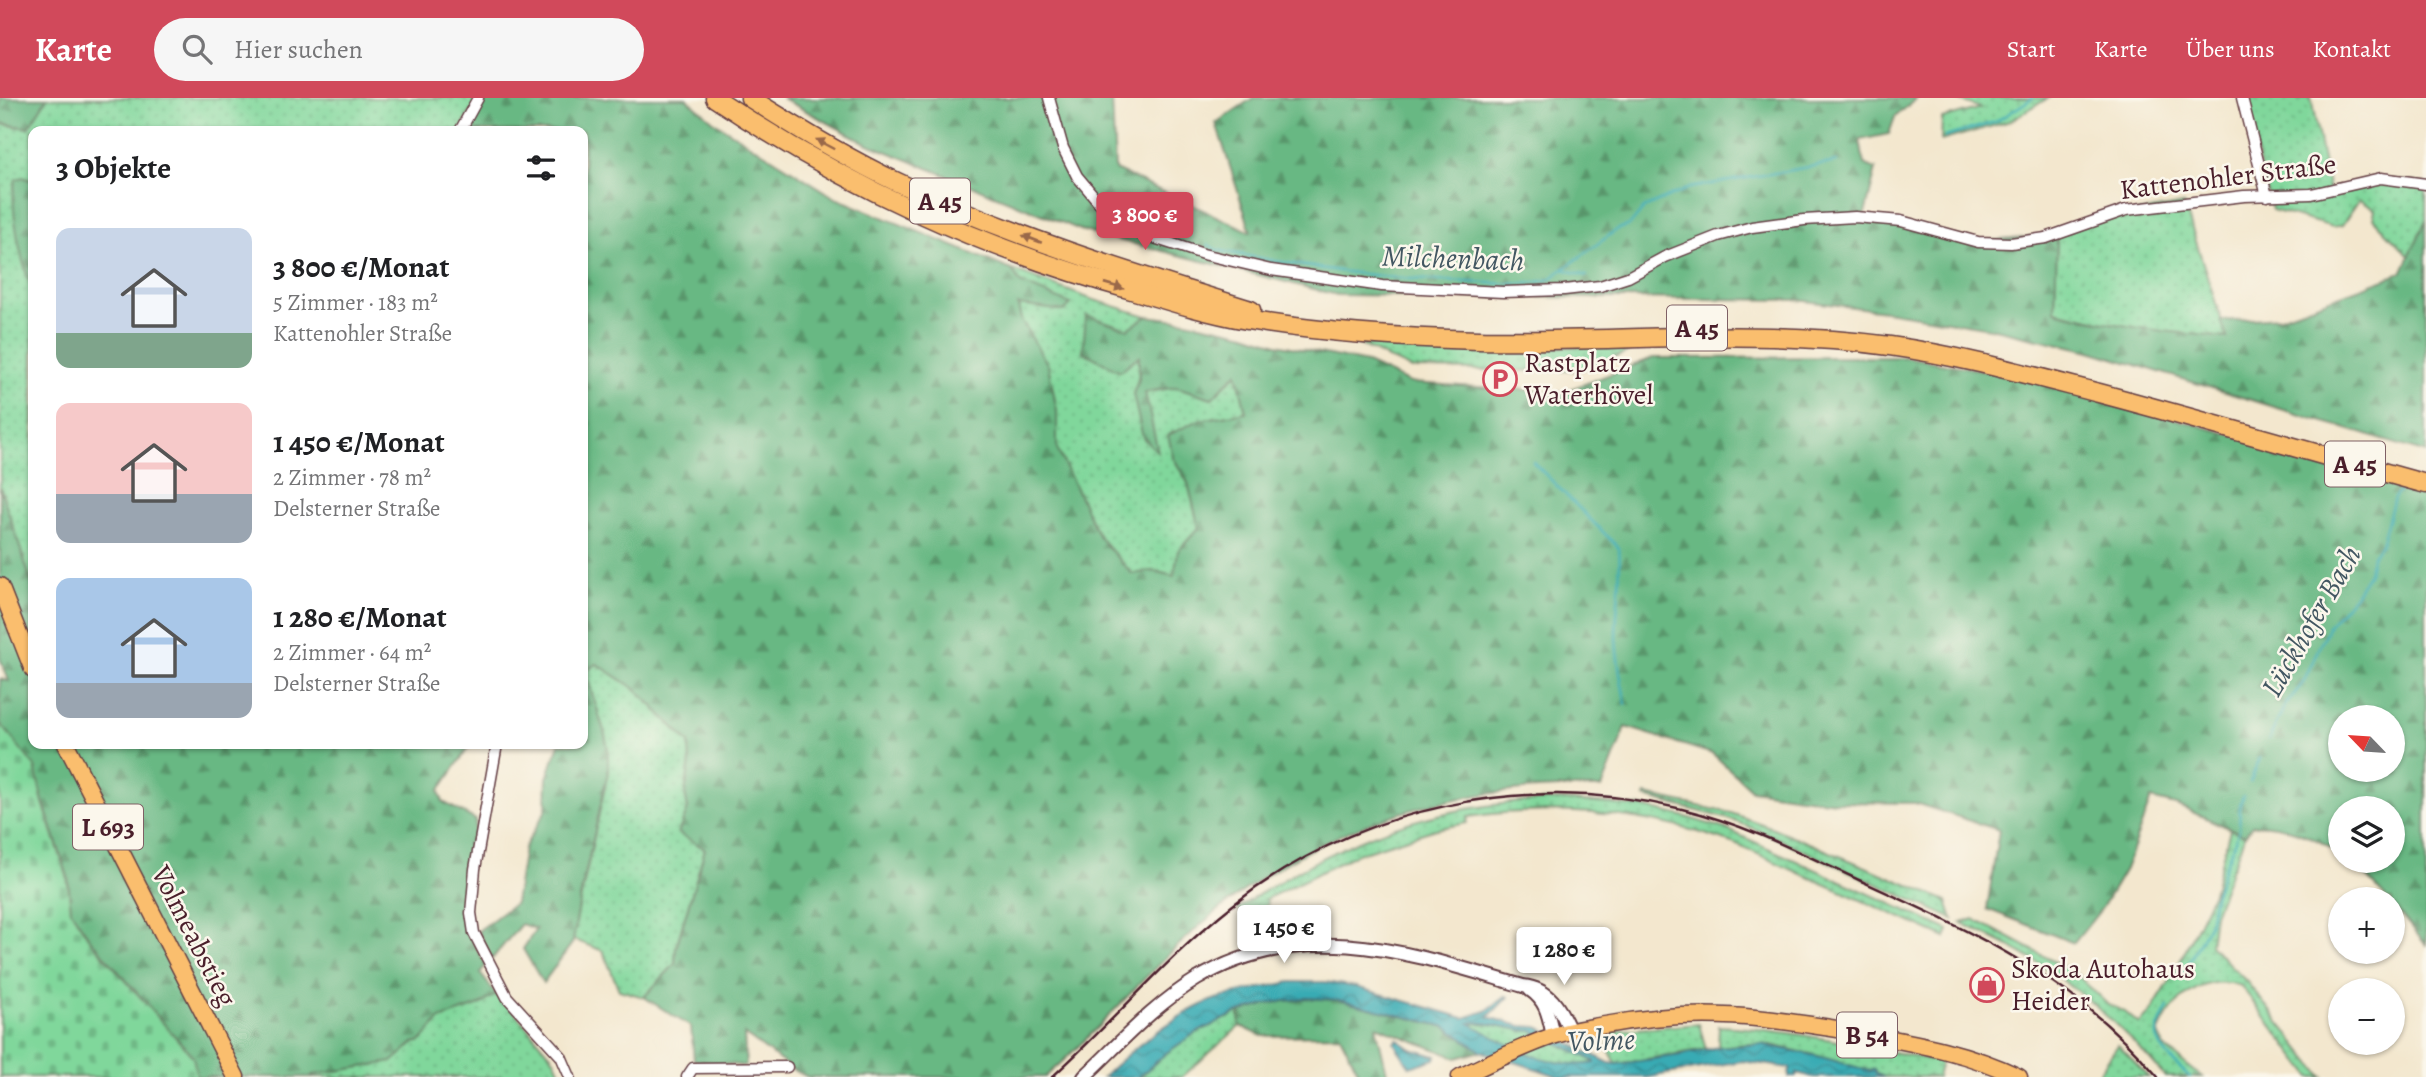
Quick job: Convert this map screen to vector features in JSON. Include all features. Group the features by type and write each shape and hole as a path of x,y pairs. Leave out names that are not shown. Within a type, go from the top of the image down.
{"highway":[{"name":"A 45","path":"715,98 783,142 887,200 967,235 1041,263 1142,284"},
{"name":"A 45","path":"750,98 810,136 895,182 1142,284 1242,319 1395,337 1485,340 1764,337 1887,346 1982,362 2231,428 2426,475"},
{"name":"A 45","path":"2286,441 2426,484"}],"main road":[{"path":"0,586 28,657"},
{"name":"Volmeabstieg","path":"69,749 236,1077"},
{"name":"B 54","path":"1461,1077 1570,1031 1665,1016 1741,1016 1806,1024 1950,1050 2019,1077"}],"street":[{"path":"463,126 478,98"},
{"name":"Kattenohler Straße","path":"1049,98 1063,148 1077,176 1108,213 1134,231 1232,261 1315,277 1382,286 1503,292 1586,289 1615,282 1692,245 1752,227 1855,217 1907,222 1978,243 2011,243 2046,238 2126,210 2244,196 2311,194 2381,178 2426,184"},
{"path":"2242,98 2267,196"},
{"path":"496,749 475,869 471,913 474,933 507,997 561,1056 570,1077"},
{"path":"1084,1077 1147,1017 1197,980 1228,965 1282,948 1321,944 1370,946 1425,957 1541,990 1563,1014 1570,1031"},
{"path":"1523,986 1541,999 1553,1036"},
{"path":"687,1077 694,1068 787,1067"}],"green space":[{"path":"0,98 47,98 28,128 0,123"},
{"path":"47,98 478,98 463,126 29,126"},
{"path":"481,98 686,98 716,123 836,198 1012,270 1020,283 1071,304 1064,311 1018,305 1021,320 1048,365 1057,411 1057,449 1099,537 1132,574 1153,571 1174,576 1178,551 1199,528 1188,483 1173,457 1168,435 1199,420 1246,412 1237,373 1212,398 1177,387 1145,392 1158,452 1143,438 1133,394 1139,379 1139,356 1120,371 1083,352 1086,315 1128,329 1147,316 1186,321 1367,363 1410,383 1563,392 1653,358 1906,357 2039,380 2426,490 2426,945 2405,920 2405,887 2377,887 2362,873 2405,873 2405,796 2328,796 2328,846 2310,837 2274,826 2252,825 2245,835 2176,805 2151,799 2125,869 2102,908 2074,943 1987,909 1999,830 1915,803 1835,802 1752,790 1713,754 1626,727 1602,788 1486,794 1431,805 1378,820 1327,842 1278,868 1230,901 1185,939 1045,1077 808,1077 793,1070 744,1034 746,1066 694,1060 691,1027 644,997 675,964 676,948 705,849 678,833 688,809 685,793 690,762 689,743 637,690 597,664 590,668 588,674 588,126 466,126"},
{"path":"782,98 1112,98 1115,170 1251,232 1216,123 1253,98 1917,98 1895,117 1889,134 1860,140 1864,164 1876,169 1864,218 1978,242 2057,235 2055,311 2140,328 2227,338 2221,321 2280,317 2402,273 2426,220 2426,453 2090,351 1990,328 1893,312 1797,300 1337,295 1083,231 866,143"},
{"path":"1954,98 2048,98 2010,121 1941,141 1942,119 1980,108"},
{"path":"2242,98 2311,98 2329,191 2375,178 2426,184 2426,220 2410,257 2373,218 2375,210 2359,200 2342,225 2333,227 2272,210"},
{"path":"0,124 28,128 28,180 14,186 17,233 28,272 28,572 0,487"},
{"path":"16,179 28,179 28,276 15,218"},
{"path":"2184,204 2227,338 2125,327 2055,311 2057,235 2090,221"},
{"path":"1012,270 1147,316 1128,329 1139,361 1133,394 1157,451 1144,393 1177,387 1212,398 1237,373 1246,412 1199,420 1173,457 1188,483 1199,528 1178,551 1175,576 1153,571 1132,574 1099,537 1057,449 1057,411 1048,365 1021,320 1018,304 1064,311 1019,283"},
{"path":"1360,345 1504,347 1644,345 1587,368 1570,371 1411,369"},
{"path":"0,487 28,572 28,749 468,749 439,791 443,802 476,820 467,877 466,912 476,947 486,965 480,973 496,994 480,1005 440,1019 421,1041 414,1043 392,1062 312,1077 196,1077 193,1057 90,939 71,911 68,877 40,792 0,724 0,679 9,681 0,658"},
{"path":"597,664 637,690 689,743 690,762 685,793 688,809 679,832 705,849 676,947 675,964 644,997 619,990 603,951 572,939 608,772 608,749 604,731 588,683 590,668"},
{"path":"588,680 608,749 608,772 573,942 543,983 523,949 536,929 521,924 492,959 478,931 515,903 524,848 546,810 547,778 557,749 588,749"},
{"path":"0,723 35,767 43,803 67,876 71,911 89,939 193,1057 197,1077 0,1077"},
{"path":"1646,795 1731,813 1773,828 1947,901 1953,919 1770,835 1729,819 1645,797"},
{"path":"1562,800 1642,807 1726,829 1949,930 1946,938 1721,839 1659,822 1596,813 1564,812 1500,813 1468,817 1467,823 1436,829 1357,854 1266,899 1268,904 1245,918 1237,909 1314,862 1390,829 1471,808"},
{"path":"2230,829 2245,835 2214,914 2210,945 2246,981 2323,1077 2311,1077 2241,986 2214,983 2190,992 2180,1000 2171,1010 2158,1034 2164,1047 2202,1077 2165,1077 2115,1023 2077,991 2037,962 1962,923 1974,919 2074,972 2106,1003 2125,1012 2139,1024 2150,1013 2173,976 2213,893"},
{"path":"496,994 555,1060 562,1077 312,1077 421,1041 440,1019 480,1005"},
{"path":"1306,998 1338,1000 1446,1027 1481,1051 1457,1058 1376,1026 1388,1077 1361,1077 1340,1035 1262,1036 1240,1026 1239,1012 1271,1003"},
{"path":"1239,1012 1240,1026 1182,1077 1139,1077 1165,1054 1194,1034"},
{"path":"1470,1023 1498,1024 1533,1031 1596,1063 1570,1065 1545,1060 1502,1042"},
{"path":"1699,1024 1706,1049 1617,1064 1607,1048 1612,1031"},
{"path":"1719,1026 1803,1035 1941,1062 1937,1077 1884,1077 1818,1056 1771,1045 1718,1047"},
{"path":"2118,1045 2149,1077 2096,1077"}],"water":[{"path":"1291,982 1325,982 1356,987 1464,1018 1486,1011 1506,996 1508,997 1488,1017 1521,1026 1538,1027 1609,1063 1680,1055 1718,1047 1761,1044 1870,1071 1874,1069 1876,1074 1884,1077 1814,1077 1797,1073 1796,1077 1789,1077 1790,1068 1742,1061 1648,1077 1561,1077 1481,1051 1446,1027 1338,1000 1306,998 1271,1003 1239,1012 1194,1034 1165,1054 1139,1077 1103,1077 1141,1043 1202,1005 1244,991","holes":["1470,1023 1533,1031 1595,1063 1562,1063 1530,1054"]},
{"path":"1397,1039 1411,1049 1436,1056 1435,1059 1410,1067 1394,1043"}],"waterway":[{"name":"Milchenbach","path":"1945,137 1995,122 2033,98"},
{"name":"Milchenbach","path":"1208,245 1217,250 1248,256 1374,275 1437,281 1530,283 1550,279 1618,229 1630,225 1644,208 1689,188 1837,162"},
{"path":"1563,269 1587,276"},
{"path":"1533,462 1619,548 1616,638 1626,704"},
{"name":"Lückhofer Bach","path":"2269,739 2284,707 2303,683 2329,625 2355,595 2369,573 2372,556 2381,544 2394,498 2404,486"},
{"name":"Lückhofer Bach","path":"2250,782 2260,758"},
{"name":"Lückhofer Bach","path":"2181,978 2209,924 2214,896 2239,830 2243,796"},
{"name":"Lückhofer Bach","path":"2168,1007 2157,1039 2169,1057 2190,1077"}],"railway":[{"path":"1052,1077 1209,925 1282,871 1335,843 1390,821 1447,806 1505,797 1564,794 1623,798 1705,815 1795,850 1944,920 2021,961 2057,985 2126,1042 2158,1077"}],"place":[{"name":"Rastplatz Waterhövel","path":"1500,379"},
{"name":"Skoda Autohaus Heider","path":"1987,985"}],"water label":[{"name":"Volme","path":"1601,1040"}]}
